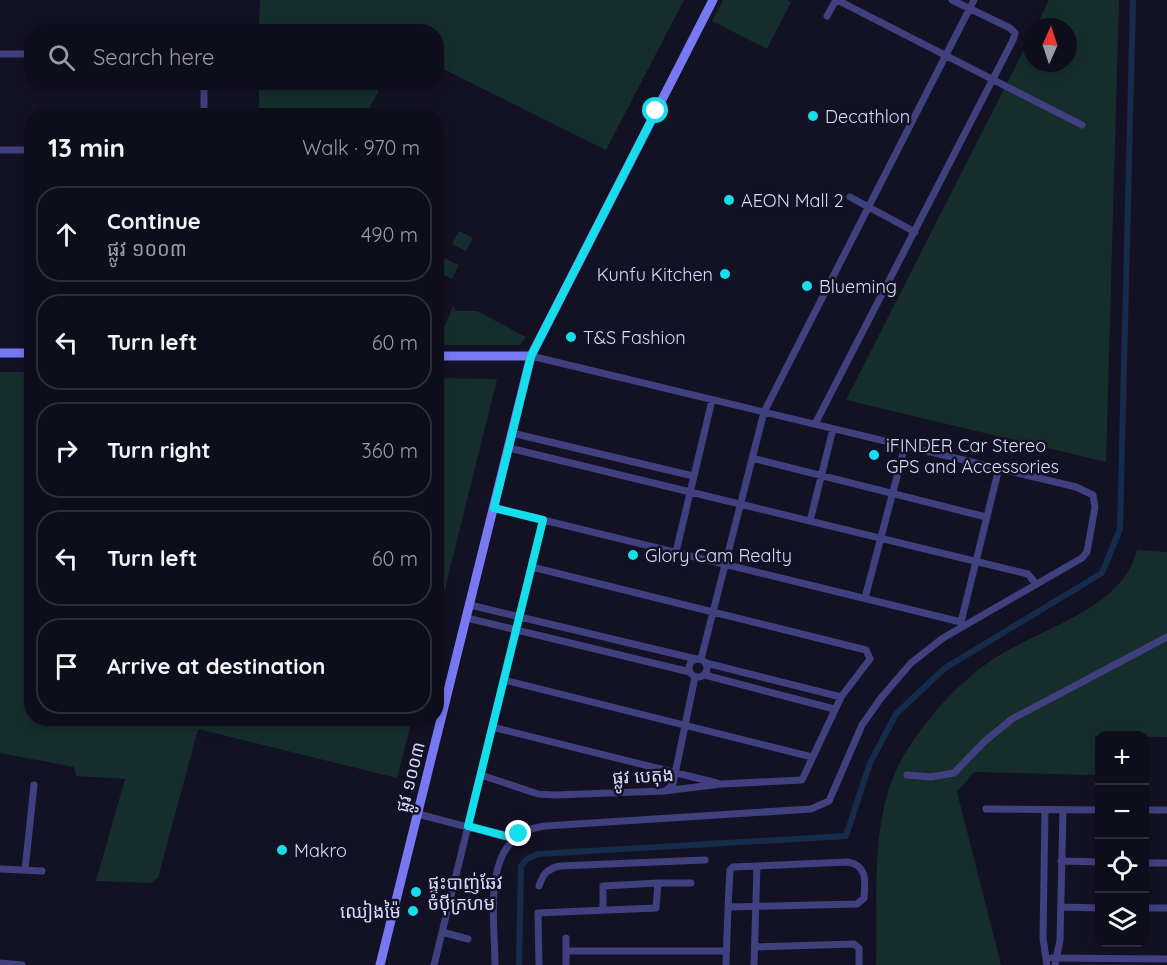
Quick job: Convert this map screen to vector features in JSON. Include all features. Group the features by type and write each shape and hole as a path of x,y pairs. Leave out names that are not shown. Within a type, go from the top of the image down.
{"main road":[{"name":"ផ្លូវ ១០០៣","path":"444,708 531,356 713,0"},
{"path":"0,352 24,353"},
{"path":"444,356 531,356"},
{"name":"ផ្លូវ ១០០៣","path":"380,965 440,726"}],"street":[{"path":"827,16 836,0 1082,126"},
{"path":"815,424 993,80 1015,33 952,0"},
{"path":"701,660 764,412 974,0"},
{"path":"0,54 24,54"},
{"path":"204,90 204,108"},
{"path":"0,150 24,150"},
{"path":"850,197 915,232"},
{"path":"495,965 496,875 501,857 513,838 525,830 545,826 821,807 832,795 854,739 881,698 924,652 962,624 1082,558 1087,552 1096,500 1089,491 999,468 531,356"},
{"path":"676,552 712,400"},
{"path":"810,521 833,429"},
{"path":"512,433 693,476"},
{"path":"865,598 905,446"},
{"path":"509,448 1028,574 1036,584"},
{"path":"752,458 986,517"},
{"path":"652,482 656,467"},
{"path":"962,624 975,561 999,468"},
{"path":"494,508 865,598 962,624"},
{"path":"434,965 543,520"},
{"path":"504,680 812,757 841,697 870,659 866,650 532,567"},
{"path":"470,605 701,660 841,697"},
{"path":"466,618 693,675 705,675 834,709"},
{"path":"907,775 931,777 954,773 1012,719 1167,637"},
{"path":"664,791 673,784 693,675 690,664 701,660"},
{"path":"701,660 708,668 705,675"},
{"path":"492,728 721,784"},
{"name":"ផ្លូវ បេតុង","path":"481,775 538,794 664,791 721,784 802,780 812,757"},
{"path":"25,870 34,785"},
{"path":"986,809 1095,810"},
{"path":"1045,810 1043,938 1051,962"},
{"path":"1051,962 1060,940 1063,810"},
{"path":"1149,810 1167,810"},
{"path":"418,814 513,838"},
{"path":"539,886 542,875 550,868 560,866 705,860"},
{"path":"1061,861 1095,862"},
{"path":"1149,862 1167,863"},
{"path":"726,965 728,907 731,868 852,863 859,866 864,873 864,898 857,904 728,907"},
{"path":"754,965 758,866"},
{"path":"0,869 42,871"},
{"path":"539,965 538,913 656,908 658,883"},
{"path":"603,909 603,886 691,883"},
{"path":"1060,907 1095,908"},
{"path":"1149,908 1167,908"},
{"path":"442,932 468,939"},
{"path":"566,938 566,965"},
{"path":"755,947 854,944 859,948 859,965"},
{"path":"566,951 726,951"},
{"path":"1051,962 1167,959"},
{"path":"0,963 22,964"}],"green space":[{"path":"260,0 684,0 606,150 444,69 444,24 259,24"},
{"path":"723,0 787,0 791,2 767,49 712,21"},
{"path":"1049,0 1119,0 1106,462 846,400 1023,52 1023,72 1077,72 1077,18 1040,18"},
{"path":"259,90 379,90 369,108 259,108"},
{"path":"459,231 473,238 466,251 452,244"},
{"path":"444,258 459,265 452,279 444,275"},
{"path":"453,306 456,311 477,311 526,337 520,345 444,345 444,328"},
{"path":"0,372 24,372 24,726 410,726 397,778 198,729 158,878 150,883 96,881 125,779 76,776 74,767 0,753"},
{"path":"444,378 497,379 444,593"},
{"path":"1137,550 1167,552 1167,737 1149,737 1149,731 1095,731 1095,775 974,772 957,792 1001,965 876,965 877,867 882,816 888,793 903,757 933,714 982,667 1001,654 1071,619 1093,605 1113,590 1128,572"}],"waterway":[{"path":"519,965 521,866 527,859 538,854 846,836 870,763 896,714 945,668 1102,573 1120,529 1133,0"}],"place":[{"name":"Decathlon","path":"813,116"},
{"name":"AEON Mall 2","path":"729,200"},
{"name":"Kunfu Kitchen","path":"725,274"},
{"name":"Blueming","path":"807,286"},
{"name":"T&S Fashion","path":"571,337"},
{"name":"iFINDER Car Stereo GPS and Accessories","path":"874,455"},
{"name":"Glory Cam Realty","path":"633,555"},
{"name":"Makro","path":"282,850"},
{"name":"ផ្ទះបាញ់ឆែវ ចំប៉ីក្រហម","path":"416,892"},
{"name":"ឈៀងម៉ៃ","path":"413,911"}],"route":[{"path":"519,834 513,838 468,826 543,520 494,508 531,356 656,111"}]}
